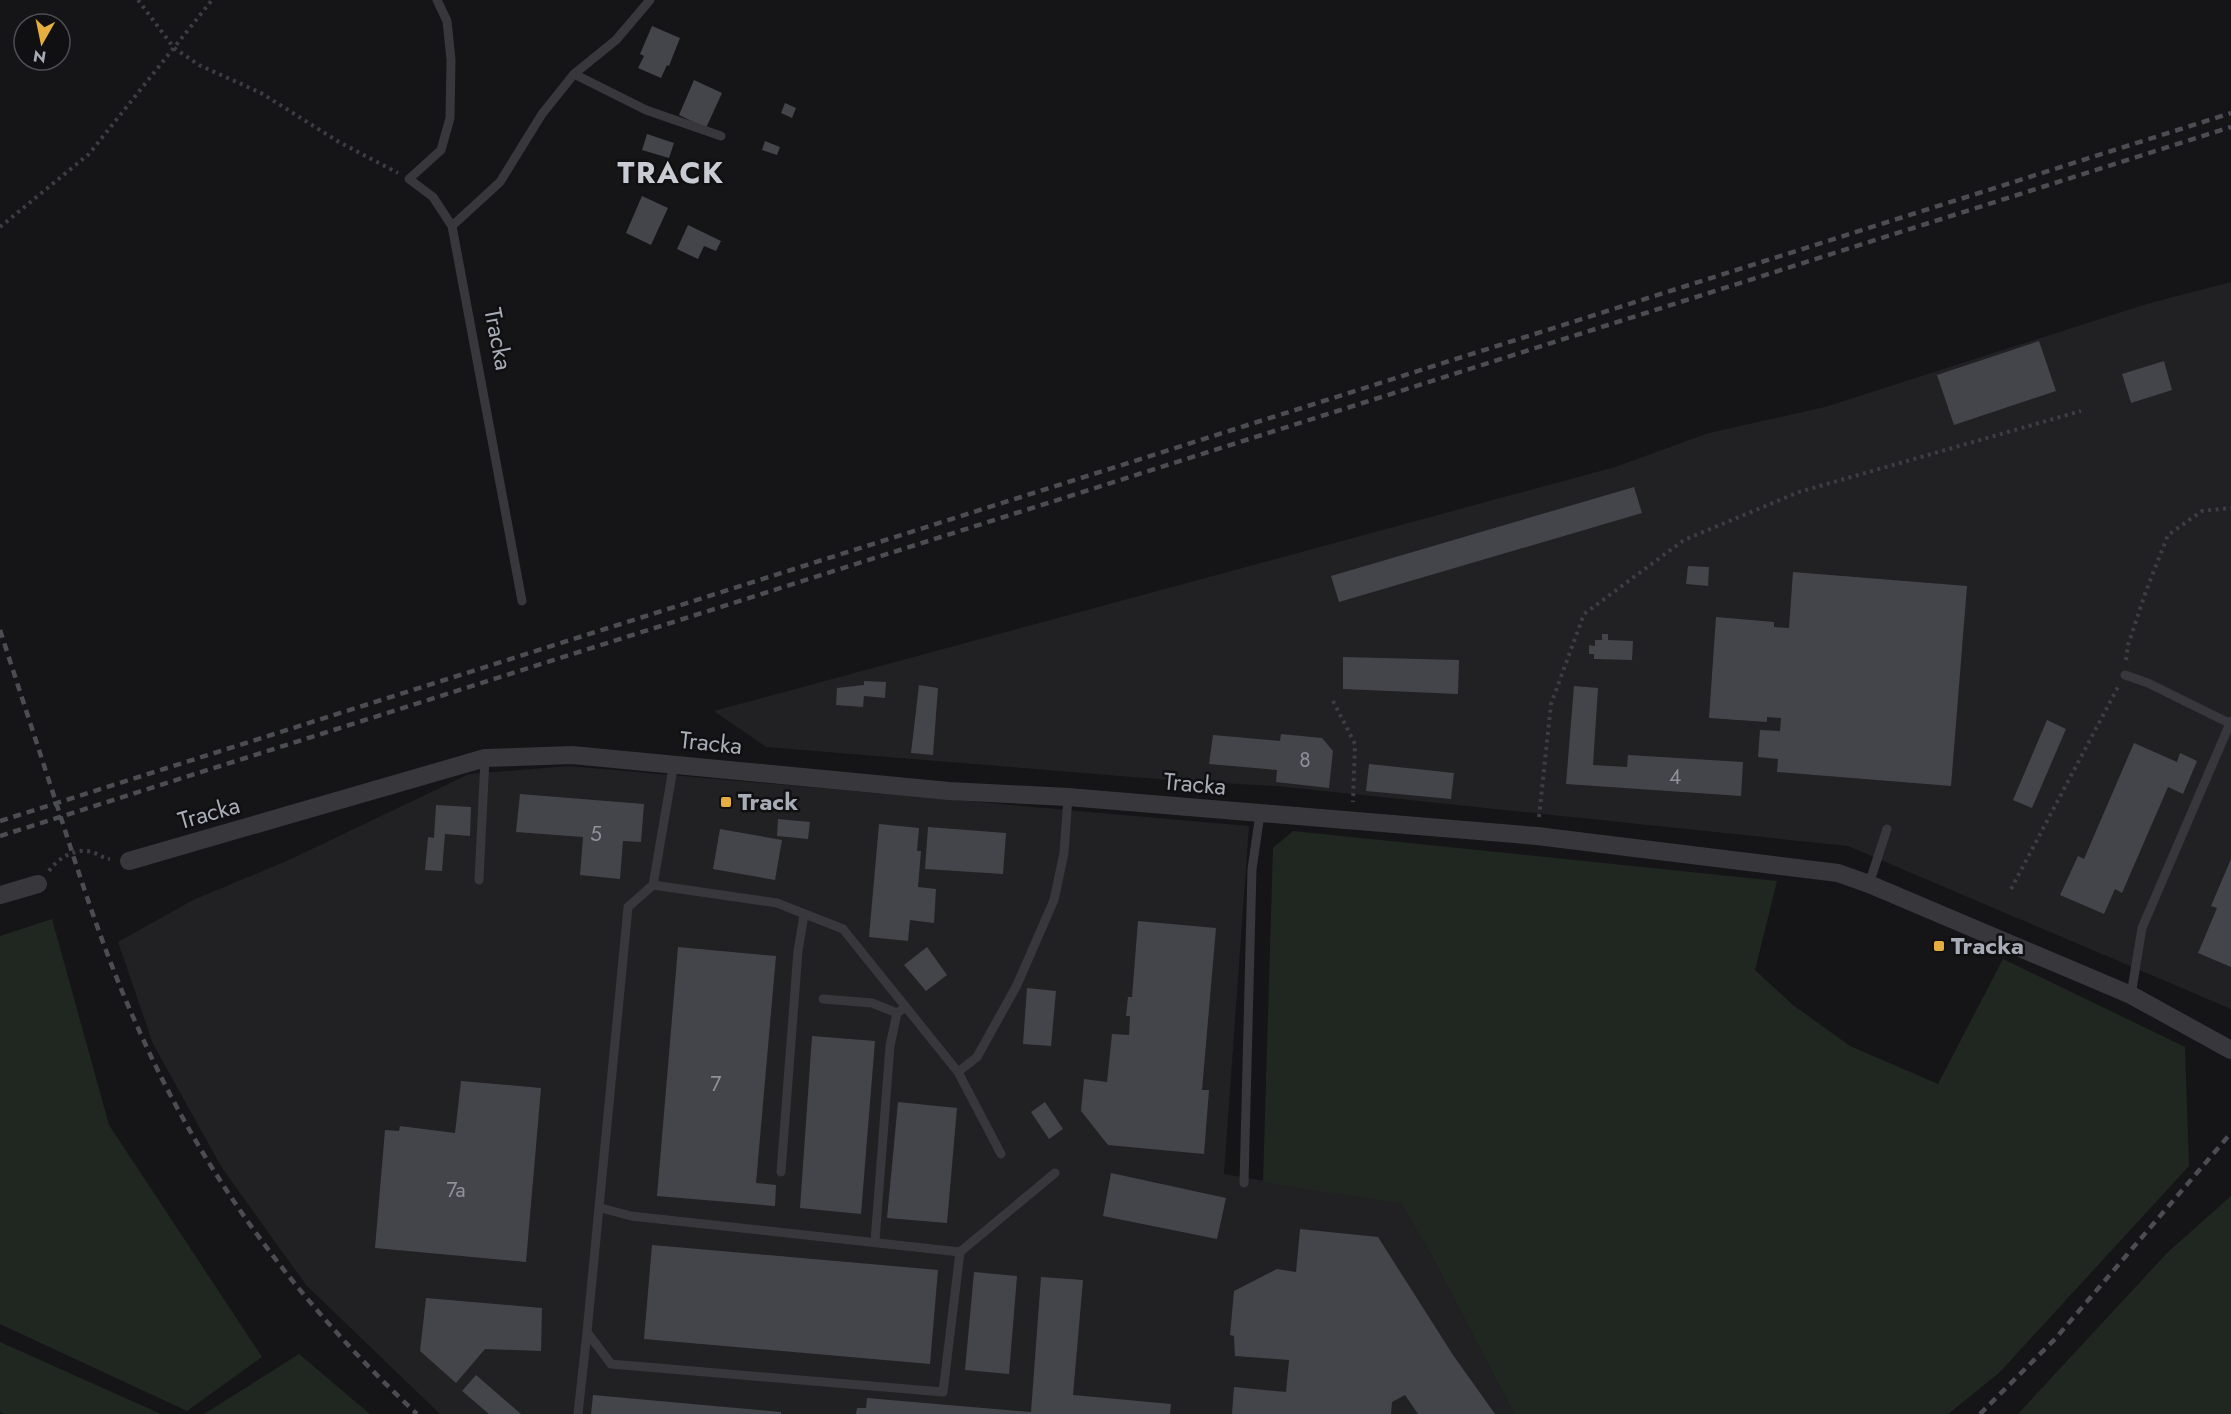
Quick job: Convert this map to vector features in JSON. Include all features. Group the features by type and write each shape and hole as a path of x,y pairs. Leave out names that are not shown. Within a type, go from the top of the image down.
{"street":[{"name":"Tracka","path":"129,861 485,758 572,755 949,791 1068,797 1537,836 1838,873 2131,995 2231,1050"},
{"path":"0,895 38,884"}],"lane":[{"path":"409,179 441,150 450,118 451,60 447,21 437,0"},
{"path":"452,226 500,182 542,114 574,74 616,40 650,0"},
{"path":"574,74 646,110 721,136"},
{"name":"Tracka","path":"409,179 433,197 452,226 522,602"},
{"path":"2124,675 2148,683 2231,722 2142,928 2131,995"},
{"path":"479,880 485,758"},
{"path":"578,1414 601,1208 628,907 653,885 674,764"},
{"path":"958,1072 977,1057 1017,985 1054,900 1064,853 1068,797"},
{"path":"1244,1184 1252,869 1260,814"},
{"path":"1869,885 1887,829"},
{"path":"653,885 777,903 843,929 958,1072 1001,1154"},
{"path":"781,1172 798,951 804,915"},
{"path":"823,999 872,1003 897,1013"},
{"path":"874,1241 890,1046 897,1013 906,1007"},
{"path":"587,1332 611,1364 943,1392 960,1252 1055,1173"},
{"path":"601,1208 631,1216 960,1252"}],"path":[{"path":"138,0 174,48 199,66 261,93 339,142 409,179"},
{"path":"0,227 89,154 212,0"},
{"path":"1537,836 1551,704 1584,614 1684,540 1799,492 2081,411"},
{"path":"1333,701 1355,744 1352,820"},
{"path":"38,884 54,863 64,856 82,850 105,858 129,861"}],"shaded area":[{"path":"2231,282 2231,1009 1848,846 1276,786 1182,781 766,747 714,711 1615,467 1709,433 1825,407 2150,303"},
{"path":"569,766 1249,826 1224,1174 1401,1204 1434,1260 1514,1414 440,1414 306,1285 222,1168 153,1044 118,942 193,900 289,860 469,774"},
{"path":"1293,831 1777,881 1755,970 1793,1005 1850,1046 1938,1084 2003,959 2185,1047 2189,1166 1999,1373 1948,1414 1514,1414 1434,1260 1401,1204 1263,1182 1273,848"},
{"path":"52,919 109,1125 262,1357 187,1411 0,1324 0,936"},
{"path":"2231,1196 2231,1414 2018,1414 2167,1253"},
{"path":"0,1342 161,1414 4,1414 0,1412"},
{"path":"299,1354 370,1414 204,1414"}],"building":[{"path":"652,26 680,38 669,66 667,65 661,78 638,68 644,56 640,54"},
{"path":"694,80 722,93 706,128 679,115"},
{"path":"785,103 796,108 792,118 781,113"},
{"path":"647,134 674,143 669,158 642,150"},
{"path":"765,141 780,147 777,155 762,150"},
{"path":"642,196 668,208 651,245 626,233"},
{"path":"688,225 721,241 716,251 704,246 698,259 677,249"},
{"path":"2039,341 2056,391 1954,425 1937,375"},
{"path":"2164,361 2172,390 2131,403 2122,374"},
{"path":"1634,487 1642,513 1339,602 1331,576"},
{"path":"1688,566 1709,567 1708,586 1686,584"},
{"path":"1793,572 1967,586 1951,786 1777,772 1778,759 1758,757 1760,730 1780,731 1781,718 1767,717 1767,722 1709,718 1716,617 1774,622 1774,627 1789,628"},
{"path":"1602,634 1608,634 1608,640 1633,641 1632,660 1594,659 1594,654 1589,654 1589,645 1595,646 1595,640 1602,640"},
{"path":"1343,657 1459,660 1458,694 1343,689"},
{"path":"864,681 886,682 885,698 864,696 863,707 836,705 837,688 864,685"},
{"path":"919,685 938,688 933,755 911,753"},
{"path":"1574,686 1598,688 1593,765 1627,767 1628,755 1743,762 1741,796 1566,784"},
{"path":"2047,720 2066,729 2032,808 2013,800"},
{"path":"1281,734 1322,738 1333,751 1329,788 1276,782 1277,770 1209,764 1213,735 1280,741"},
{"path":"2134,743 2177,762 2180,753 2197,761 2183,794 2168,787 2122,893 2115,889 2104,914 2060,895 2078,856 2084,859"},
{"path":"1369,764 1454,773 1451,799 1366,791"},
{"path":"520,794 644,804 641,842 623,841 620,879 580,875 583,837 516,832"},
{"path":"436,805 471,807 470,836 445,834 442,871 425,870 428,837 434,838"},
{"path":"778,819 810,822 808,839 777,836"},
{"path":"879,824 919,828 917,851 921,851 918,887 936,889 934,923 910,920 908,941 869,937"},
{"path":"928,827 1006,833 1003,874 925,869"},
{"path":"720,829 782,840 775,880 713,869"},
{"path":"2231,859 2231,967 2198,953 2217,908 2211,906"},
{"path":"1138,921 1216,928 1202,1090 1209,1090 1204,1154 1108,1145 1081,1111 1084,1079 1107,1082 1112,1034 1129,1035 1130,1016 1126,1016 1128,997 1132,997"},
{"path":"678,947 776,956 756,1183 776,1185 775,1206 657,1196"},
{"path":"927,947 947,975 926,991 904,965"},
{"path":"1027,988 1056,991 1051,1046 1023,1044"},
{"path":"812,1036 875,1041 861,1214 800,1208"},
{"path":"461,1081 541,1088 526,1262 375,1248 385,1130 399,1131 400,1126 455,1133"},
{"path":"898,1102 957,1108 947,1223 887,1218"},
{"path":"1045,1102 1063,1129 1049,1139 1031,1112"},
{"path":"1111,1173 1226,1198 1217,1239 1103,1216"},
{"path":"1300,1229 1378,1237 1453,1355 1495,1414 1418,1414 1405,1395 1392,1402 1391,1414 1232,1414 1234,1387 1286,1392 1289,1360 1235,1356 1234,1336 1230,1335 1234,1291 1277,1269 1296,1272"},
{"path":"652,1245 938,1270 930,1364 644,1339"},
{"path":"974,1272 1017,1276 1009,1374 965,1370"},
{"path":"1041,1277 1083,1280 1073,1395 1171,1404 1170,1414 856,1414 857,1408 866,1408 867,1398 1031,1412"},
{"path":"426,1298 542,1308 541,1351 485,1349 456,1383 420,1351"},
{"path":"476,1375 521,1414 489,1414 462,1391"},
{"path":"593,1395 781,1412 781,1414 591,1414"}],"railway":[{"path":"0,821 2231,113"},
{"path":"0,836 2231,127"},
{"path":"0,630 98,927 127,1003 164,1083 193,1136 258,1235 332,1328 417,1414"},
{"path":"1980,1414 2055,1339 2231,1133"}],"place":[{"name":"Track","path":"726,802"},
{"name":"Tracka","path":"1939,946"}],"district":[{"name":"TRACK","path":"671,173"}]}
